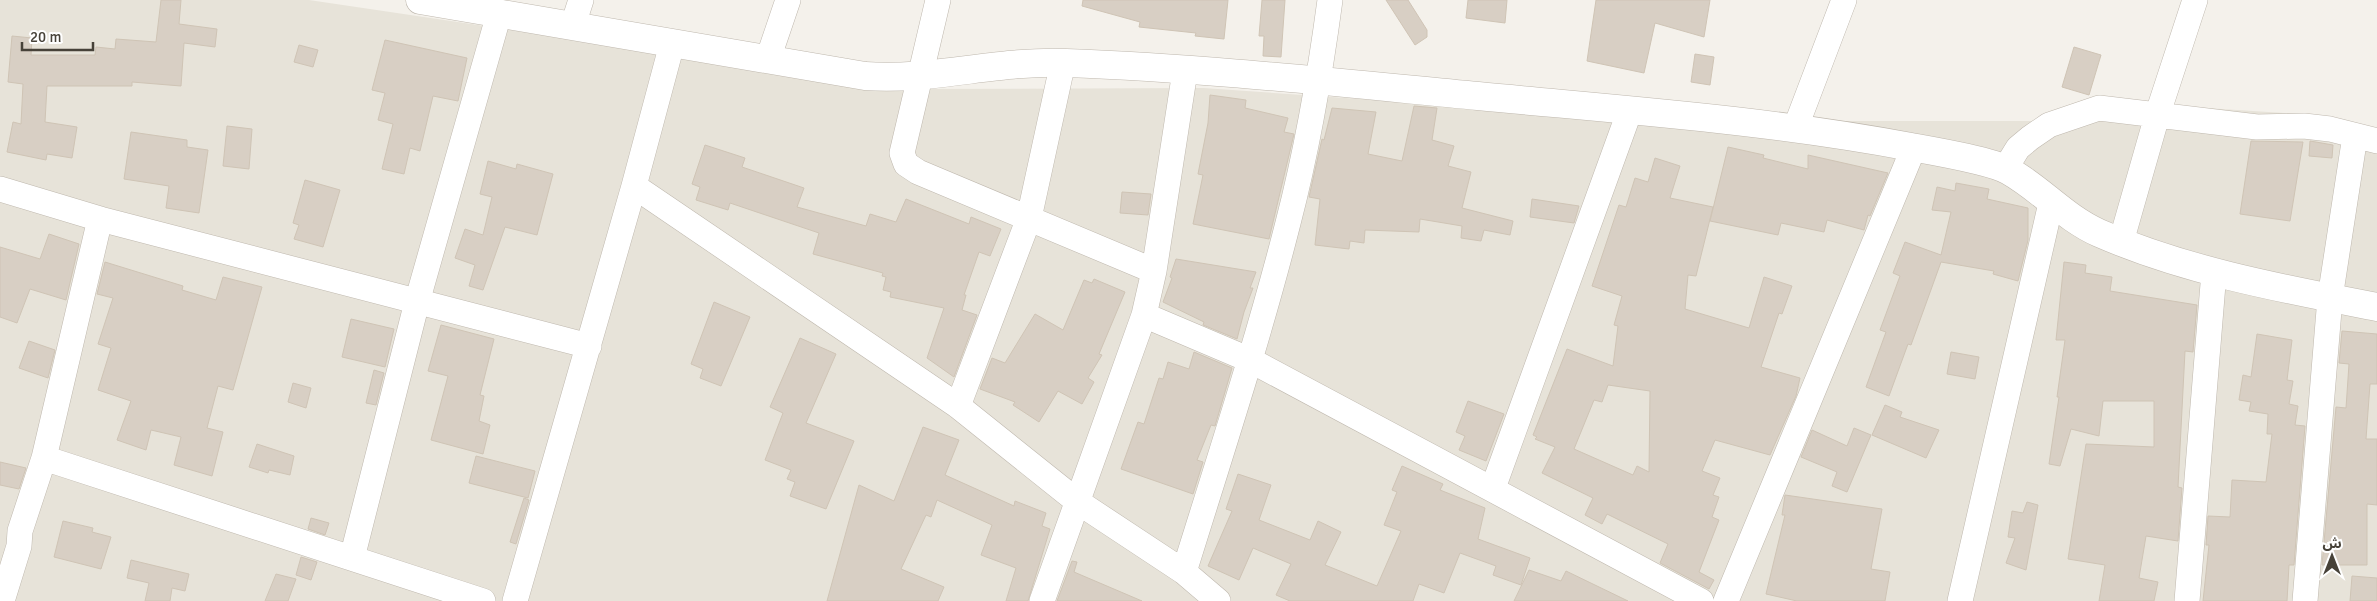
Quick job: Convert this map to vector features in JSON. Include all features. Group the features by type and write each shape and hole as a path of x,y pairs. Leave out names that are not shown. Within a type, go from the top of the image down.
{"street":[{"path":"420,0 499,14 577,12 672,44 865,76 920,76 1006,65 1063,62 1319,81 1630,110 1795,128 1914,147 2005,169 2051,203 2093,230 2121,242 2214,272 2377,307"},
{"path":"768,59 788,0"},
{"path":"938,0 902,153 906,164 918,172 1154,271"},
{"path":"1184,572 1250,360 1288,222 1319,81 1330,0"},
{"path":"1795,128 1844,0"},
{"path":"2121,242 2157,116 2194,0"},
{"path":"352,558 417,302 499,14"},
{"path":"516,601 634,186 672,44"},
{"path":"958,406 1029,218 1063,62"},
{"path":"1042,601 1144,315 1154,271 1185,71"},
{"path":"2005,169 2018,148 2049,125 2099,108 2257,127 2304,126 2330,129 2366,139 2330,298 2305,601"},
{"path":"1493,488 1630,110"},
{"path":"1726,601 1914,147"},
{"path":"634,186 958,406 1078,502 1184,572 1218,601"},
{"path":"0,189 100,219 589,346"},
{"path":"1960,601 2051,203"},
{"path":"2,601 18,546 20,531 44,458 100,219"},
{"path":"2187,601 2214,272"},
{"path":"1144,315 1250,360 1493,488 1701,601"},
{"path":"44,458 483,601"}],"shaded area":[{"path":"0,0 309,0 908,89 1203,88 1677,121 2049,121 2096,101 2301,114 2377,128 2377,601 0,601"}],"building":[{"path":"161,0 181,0 179,24 217,29 215,47 184,43 181,86 132,82 132,86 47,86 45,122 77,127 72,158 47,154 46,160 7,152 13,122 21,124 23,84 8,82 12,36 32,38 31,55 95,55 96,47 115,49 116,39 156,42"},
{"path":"1083,0 1228,0 1224,39 1195,36 1196,33 1139,27 1140,22 1082,6"},
{"path":"1262,0 1285,0 1281,57 1263,56 1264,36 1259,36"},
{"path":"1386,0 1408,0 1427,30 1427,37 1415,45"},
{"path":"1468,0 1507,0 1505,23 1466,18"},
{"path":"1596,0 1710,0 1704,37 1655,23 1644,73 1587,61"},
{"path":"385,40 467,58 458,101 433,96 420,151 410,148 404,174 382,169 393,124 378,120 385,93 372,90"},
{"path":"299,45 318,50 313,67 294,62"},
{"path":"2074,47 2101,55 2089,95 2062,87"},
{"path":"1695,54 1714,57 1710,85 1691,82"},
{"path":"1210,95 1246,100 1245,108 1288,118 1284,132 1294,134 1269,239 1193,224 1203,175 1198,174 1208,123"},
{"path":"1414,106 1437,108 1432,140 1454,146 1448,166 1471,172 1462,208 1513,221 1510,235 1484,230 1481,241 1461,238 1462,226 1420,219 1419,232 1365,230 1364,243 1350,241 1349,249 1315,245 1320,199 1309,197 1322,139 1324,140 1332,108 1376,112 1368,154 1402,161"},
{"path":"227,126 252,129 249,169 223,166"},
{"path":"131,132 187,140 187,147 208,150 199,213 166,208 169,186 124,179"},
{"path":"2251,141 2303,142 2290,221 2240,214"},
{"path":"2310,141 2333,145 2332,158 2309,156"},
{"path":"705,145 745,158 742,167 804,188 797,207 866,226 870,214 896,222 906,199 969,224 971,217 1001,229 990,256 979,252 964,295 966,295 962,310 977,315 954,377 927,358 944,308 890,297 891,292 883,290 886,277 882,276 883,273 813,254 819,233 730,203 728,210 696,200 700,187 692,184"},
{"path":"1728,147 1764,155 1763,158 1808,169 1808,155 1888,173 1870,216 1868,215 1864,230 1827,220 1824,232 1781,223 1778,235 1710,221"},
{"path":"1655,158 1680,166 1670,198 1713,207 1696,276 1688,275 1685,309 1749,328 1764,277 1792,286 1782,314 1779,313 1761,367 1800,378 1796,396 1770,455 1715,440 1702,471 1720,478 1713,495 1719,497 1712,517 1719,520 1699,572 1714,580 1709,589 1660,563 1668,544 1607,514 1602,524 1585,515 1593,498 1542,473 1555,447 1535,439 1537,437 1533,435 1567,349 1613,366 1618,326 1614,325 1622,296 1592,286 1619,205 1626,207 1635,178 1648,182","holes":["1608,385 1650,391 1649,472 1637,466 1633,475 1574,449 1594,400 1602,402"]},
{"path":"488,161 516,169 517,164 553,174 537,235 505,227 483,290 469,286 475,265 455,258 465,229 483,235 492,197 480,194"},
{"path":"305,180 340,190 323,247 294,239 299,225 293,223"},
{"path":"1956,183 1989,189 1987,199 2028,208 2028,240 2018,281 1993,274 1994,271 1941,262 1911,345 1908,344 1889,396 1866,387 1886,332 1880,330 1900,276 1893,273 1905,242 1941,255 1951,212 1932,210 1937,187 1955,191"},
{"path":"1122,192 1151,194 1148,215 1120,213"},
{"path":"1532,199 1579,206 1574,223 1530,217"},
{"path":"49,234 79,244 66,300 30,289 17,323 0,317 0,247 40,259"},
{"path":"1176,259 1256,272 1237,339 1203,325 1204,322 1163,302 1172,278 1170,277"},
{"path":"105,262 183,286 182,290 216,300 223,277 262,287 233,390 218,386 207,428 223,432 212,476 174,465 181,437 151,430 146,450 117,440 131,401 98,390 111,348 98,344 113,298 97,294"},
{"path":"2064,262 2086,265 2085,273 2112,277 2110,291 2197,305 2193,352 2185,351 2178,487 2182,488 2178,541 2146,536 2139,578 2158,582 2154,601 2099,601 2105,565 2068,559 2086,444 2154,447 2154,401 2103,401 2099,436 2071,429 2060,466 2049,464 2065,340 2056,340"},
{"path":"1094,279 1125,292 1099,354 1102,355 1088,378 1094,382 1082,404 1058,391 1039,422 1013,405 1015,402 980,389 992,358 1005,363 1035,314 1063,330 1084,280 1092,283"},
{"path":"714,302 750,317 721,386 700,378 703,369 691,364"},
{"path":"351,319 394,329 385,367 342,357"},
{"path":"441,325 494,339 480,395 484,396 479,421 490,425 483,454 431,440 448,376 428,371"},
{"path":"2342,331 2377,334 2377,384 2370,384 2366,439 2377,439 2377,505 2367,504 2367,565 2322,565 2336,407 2346,408 2349,364 2339,363"},
{"path":"2257,334 2292,340 2287,380 2293,381 2289,404 2298,406 2295,425 2305,426 2294,565 2289,565 2287,601 2203,601 2209,545 2206,545 2208,516 2230,517 2232,480 2266,482 2272,434 2267,434 2268,414 2249,411 2251,402 2239,400 2243,375 2251,377"},
{"path":"800,338 836,354 806,423 854,441 826,509 790,496 795,482 787,479 791,470 765,460 783,413 770,407"},
{"path":"29,341 55,350 48,378 19,368"},
{"path":"1194,352 1232,368 1215,426 1211,425 1197,460 1203,462 1193,494 1121,469 1138,422 1144,424 1159,378 1163,379 1168,362 1189,369"},
{"path":"1951,352 1979,357 1975,379 1947,374"},
{"path":"374,370 384,373 376,405 366,403"},
{"path":"293,383 311,388 306,408 288,402"},
{"path":"1468,401 1504,414 1486,461 1459,450 1465,436 1456,432"},
{"path":"1885,405 1902,412 1900,417 1939,430 1926,458 1872,435"},
{"path":"923,427 959,440 945,475 1014,506 1015,501 1046,513 1042,526 1050,529 1028,601 1006,601 1016,568 981,555 992,525 937,500 931,517 926,515 901,569 944,587 938,601 827,601 859,485 894,501"},
{"path":"1854,428 1871,435 1847,492 1832,486 1837,472 1801,457 1812,430 1847,446"},
{"path":"257,444 294,456 290,475 269,470 268,473 249,467"},
{"path":"476,456 535,471 528,498 469,483"},
{"path":"0,462 26,468 19,489 0,485"},
{"path":"1402,466 1443,484 1440,490 1485,508 1478,539 1530,558 1521,585 1493,575 1496,566 1460,553 1444,593 1419,584 1413,601 1290,601 1276,595 1291,564 1253,548 1239,580 1208,566 1232,511 1226,509 1238,474 1271,485 1259,520 1310,540 1318,521 1341,532 1325,565 1377,586 1401,531 1384,525 1397,492 1392,490"},
{"path":"1785,495 1882,509 1871,569 1890,572 1885,601 1797,601 1766,594 1785,515 1782,515"},
{"path":"524,498 529,500 516,544 510,542"},
{"path":"2027,502 2038,505 2026,570 2006,563 2015,538 2008,537 2012,511 2023,513"},
{"path":"311,518 329,523 325,535 308,529"},
{"path":"63,521 93,528 92,532 111,537 101,569 54,557"},
{"path":"301,557 317,562 311,580 296,575"},
{"path":"131,560 189,574 185,591 172,588 170,601 145,601 149,583 127,578"},
{"path":"1072,561 1077,562 1074,572 1142,601 1057,601"},
{"path":"1529,570 1561,581 1566,571 1628,601 1514,601"},
{"path":"276,574 296,579 288,601 265,601"},
{"path":"2352,576 2377,578 2377,601 2350,601"}]}
